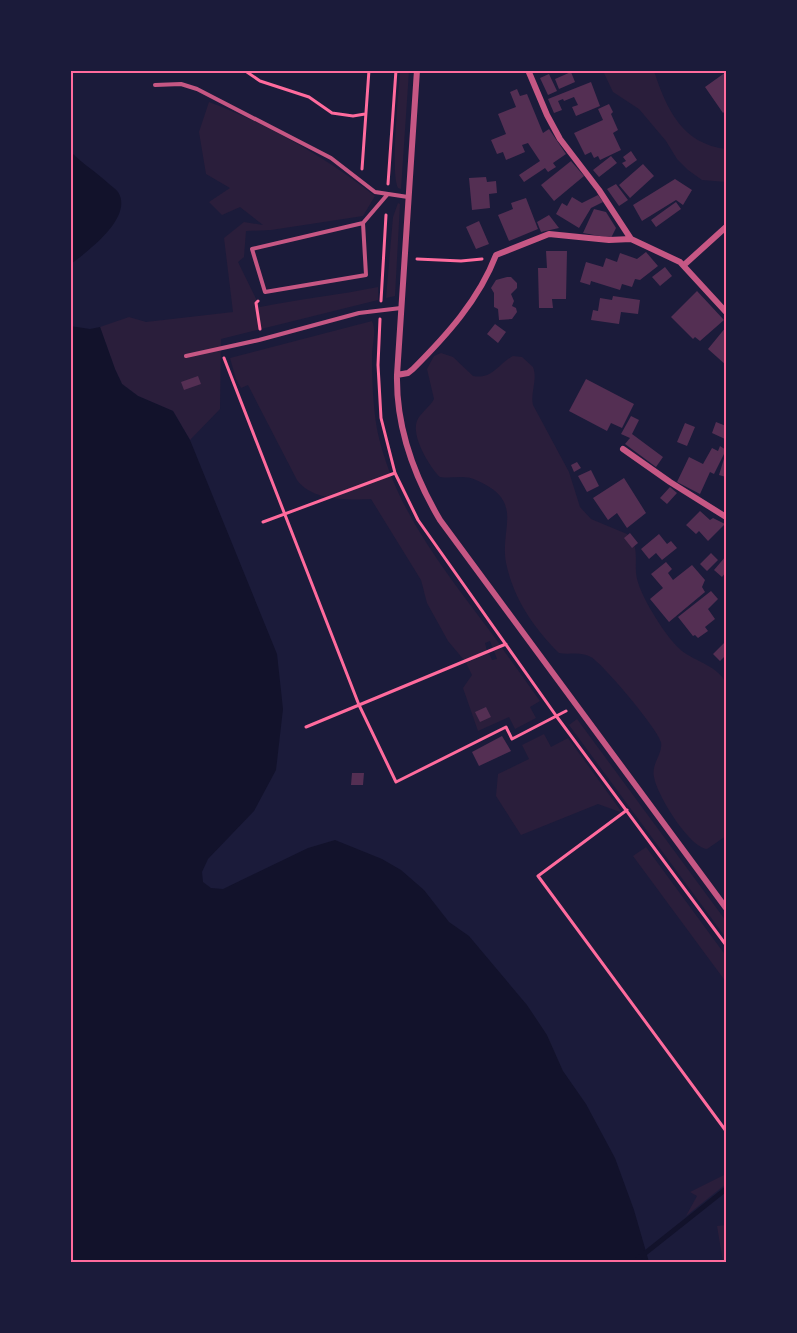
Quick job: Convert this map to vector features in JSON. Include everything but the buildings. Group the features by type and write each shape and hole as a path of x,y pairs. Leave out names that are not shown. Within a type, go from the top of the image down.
{"street":[{"path":"417,70 396,375 404,437 417,473 430,503 452,537 726,908"},
{"path":"528,70 560,139 599,190 631,239"},
{"path":"684,265 726,227"},
{"path":"396,375 413,369 455,324 482,286 495,255 549,234 609,240 631,239 684,265 726,312"},
{"path":"623,449 726,517"}],"lane":[{"path":"155,85 181,84 197,89 331,158 375,192 409,197"},
{"path":"363,223 366,275 265,292 252,249 363,223 387,195"},
{"path":"186,356 381,309 402,308"}],"path":[{"path":"244,70 260,81 309,97 332,113 353,116 365,114"},
{"path":"362,183 369,70"},
{"path":"396,70 378,365 380,410 387,448 395,473 424,528 557,717 726,945"},
{"path":"405,259 473,260 495,255"},
{"path":"262,339 256,303 265,292"},
{"path":"220,348 359,705 396,782 506,727 512,739 576,705"},
{"path":"263,522 395,473"},
{"path":"306,727 507,644"},
{"path":"627,810 538,876 726,1131"}],"shaded area":[{"path":"400,71 409,71 401,189 398,188 395,166"},
{"path":"603,71 654,71 670,111 687,132 711,146 726,149 726,182 702,180 688,170 639,109 613,92"},
{"path":"209,102 274,131 336,168 375,196 363,216 271,230 246,231 244,257 238,262 260,307 378,287 378,300 221,339 220,409 190,440 173,411 138,396 122,384 100,327 129,317 146,322 233,312 224,238 244,222 263,225 240,207 222,215 209,202 230,188 206,174 199,132"},
{"path":"71,137 72,153 118,192 121,202 120,212 107,232 71,264"},
{"path":"398,203 400,204 395,296 386,298 393,217"},
{"path":"372,321 374,330 373,393 377,429 385,460 411,517 427,544 501,646 493,649 490,641 485,643 487,651 464,660 448,641 427,603 421,580 371,499 321,496 304,487 297,480 248,385 241,388 236,379 230,358"},
{"path":"70,326 90,329 100,327 122,384 138,396 173,411 190,440 277,654 283,709 276,770 254,811 208,859 202,872 203,882 211,888 223,889 308,848 335,840 382,859 401,870 424,890 449,922 469,936 527,1005 547,1035 563,1071 586,1104 615,1158 634,1210 649,1262 71,1262"},
{"path":"441,353 453,357 473,376 485,376 513,356 522,357 533,367 535,377 533,405 569,472 580,507 591,519 627,534 631,538 635,547 636,573 639,584 658,622 682,651 718,672 726,683 726,836 707,849 700,846 683,830 661,796 654,772 661,742 641,711 591,657 583,654 559,653 527,614 515,591 507,567 505,541 507,518 506,507 501,498 492,489 472,478 440,477 426,458 416,427 418,418 434,399 427,369 434,356"},
{"path":"502,648 540,701 530,707 536,718 515,729 509,717 478,731 463,688 472,675 466,663 489,653 492,660 497,659 494,651"},
{"path":"577,719 726,921 726,938 569,725"},
{"path":"544,734 551,747 568,738 620,812 598,804 521,835 496,796 498,774 529,759 522,745"},
{"path":"646,847 726,956 726,982 633,856"},
{"path":"726,1174 726,1184 686,1216 697,1196 690,1192"},
{"path":"726,1225 726,1262 723,1262 717,1226"}],"waterway":[{"path":"634,1262 726,1189"}]}
